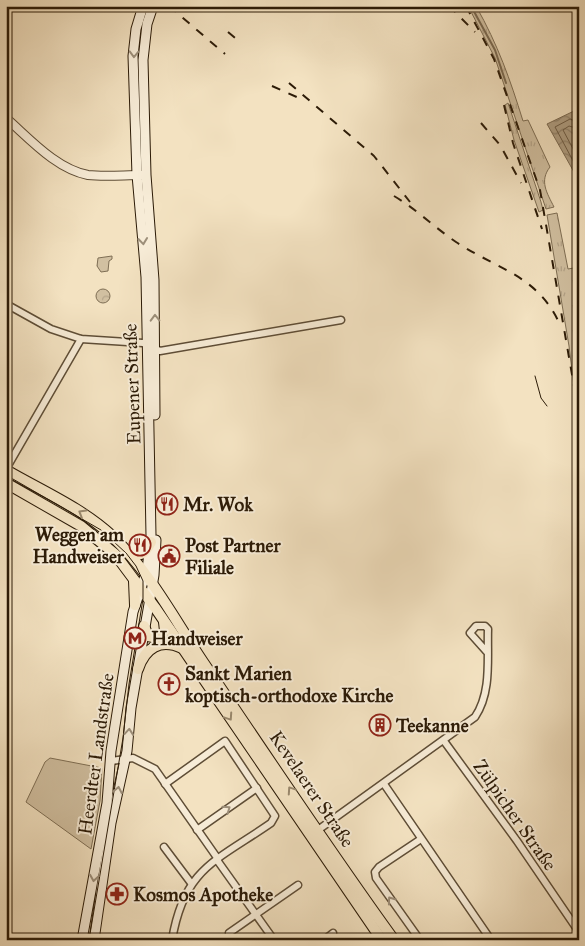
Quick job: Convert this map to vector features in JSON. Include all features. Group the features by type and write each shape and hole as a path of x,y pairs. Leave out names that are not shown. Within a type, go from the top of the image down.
{"main road":[{"path":"142,175 133,56 136,30 143,6"},
{"path":"142,175 144,42 153,6"},
{"name":"Eupener Straße","path":"142,175 151,347 156,536 152,583"},
{"name":"Eupener Straße","path":"146,574 151,542 151,347"},
{"name":"Kevelaerer Straße","path":"6,470 90,519 127,552 146,574 202,660 394,940"},
{"name":"Kevelaerer Straße","path":"6,483 92,533 115,554 149,600 382,940"},
{"path":"127,552 133,555 142,554 146,552 151,542"},
{"name":"Heerdter Landstraße","path":"82,940 107,803 110,761 135,605 146,574"},
{"path":"133,578 135,605"},
{"name":"Heerdter Landstraße","path":"94,940 111,823 125,757 152,583"},
{"path":"144,626 148,636 158,638 165,631 164,622"},
{"path":"138,669 145,652 155,646 167,644 182,648"}],"street":[{"path":"6,118 55,160 72,170 98,176 142,175"},
{"path":"8,304 51,329 82,339 151,347"},
{"name":"Eupener Straße","path":"151,347 168,350 237,336 341,320"},
{"path":"6,470 82,339"},
{"path":"318,830 475,717 480,710 486,690 487,652"},
{"path":"165,784 225,741 274,813 274,820 200,871 191,883 178,911 172,940"},
{"name":"Zülpicher Straße","path":"444,741 517,841 579,932"},
{"path":"110,761 125,757 136,759 153,767 274,940"},
{"path":"384,784 492,940"},
{"path":"198,830 258,788"},
{"path":"420,940 376,878 375,872 379,867 421,838"},
{"path":"164,847 191,883"},
{"path":"229,933 298,884"},
{"path":"324,940 333,933"}],"green space":[{"path":"468,6 476,6 484,20 503,62 523,121 528,120 550,167 545,177 545,187 554,207 546,209 495,58"},
{"path":"508,103 541,202 543,210 539,212 514,140 505,105"},
{"path":"557,213 568,269 579,267 579,427 569,346 547,215"},
{"path":"112,256 112,259 109,261 108,271 101,272 97,266 98,258"},
{"path":"100,289 106,289 110,296 106,303 100,303 96,299 96,293"},
{"path":"50,758 102,768 100,801 91,849 26,802 45,762"}],"water":[{"path":"574,111 579,121 579,181 547,124"}],"waterway":[{"path":"471,6 495,50 506,83"}],"tram line":[{"path":"535,376 541,398 547,406"},
{"path":"6,475 101,530 126,553 136,566 143,581 143,599 129,684 123,738 89,940"}],"railway":[{"path":"169,6 225,54"},
{"path":"449,6 475,32"},
{"path":"466,6 494,59 540,190 579,415"},
{"path":"228,32 241,43"},
{"path":"289,83 374,156 410,202"},
{"path":"272,86 299,98"},
{"path":"504,105 513,143 542,229"},
{"path":"481,123 500,145 521,183"},
{"path":"394,196 456,242 529,285 552,310 561,327"}],"place":[{"name":"Mr. Wok","path":"167,504"},
{"name":"Weggen am Handweiser","path":"140,545"},
{"name":"Post Partner Filiale","path":"169,556"},
{"name":"Handweiser","path":"135,638"},
{"name":"Sankt Marien koptisch-orthodoxe Kirche","path":"169,684"},
{"name":"Teekanne","path":"380,725"},
{"name":"Kosmos Apotheke","path":"117,894"}]}
